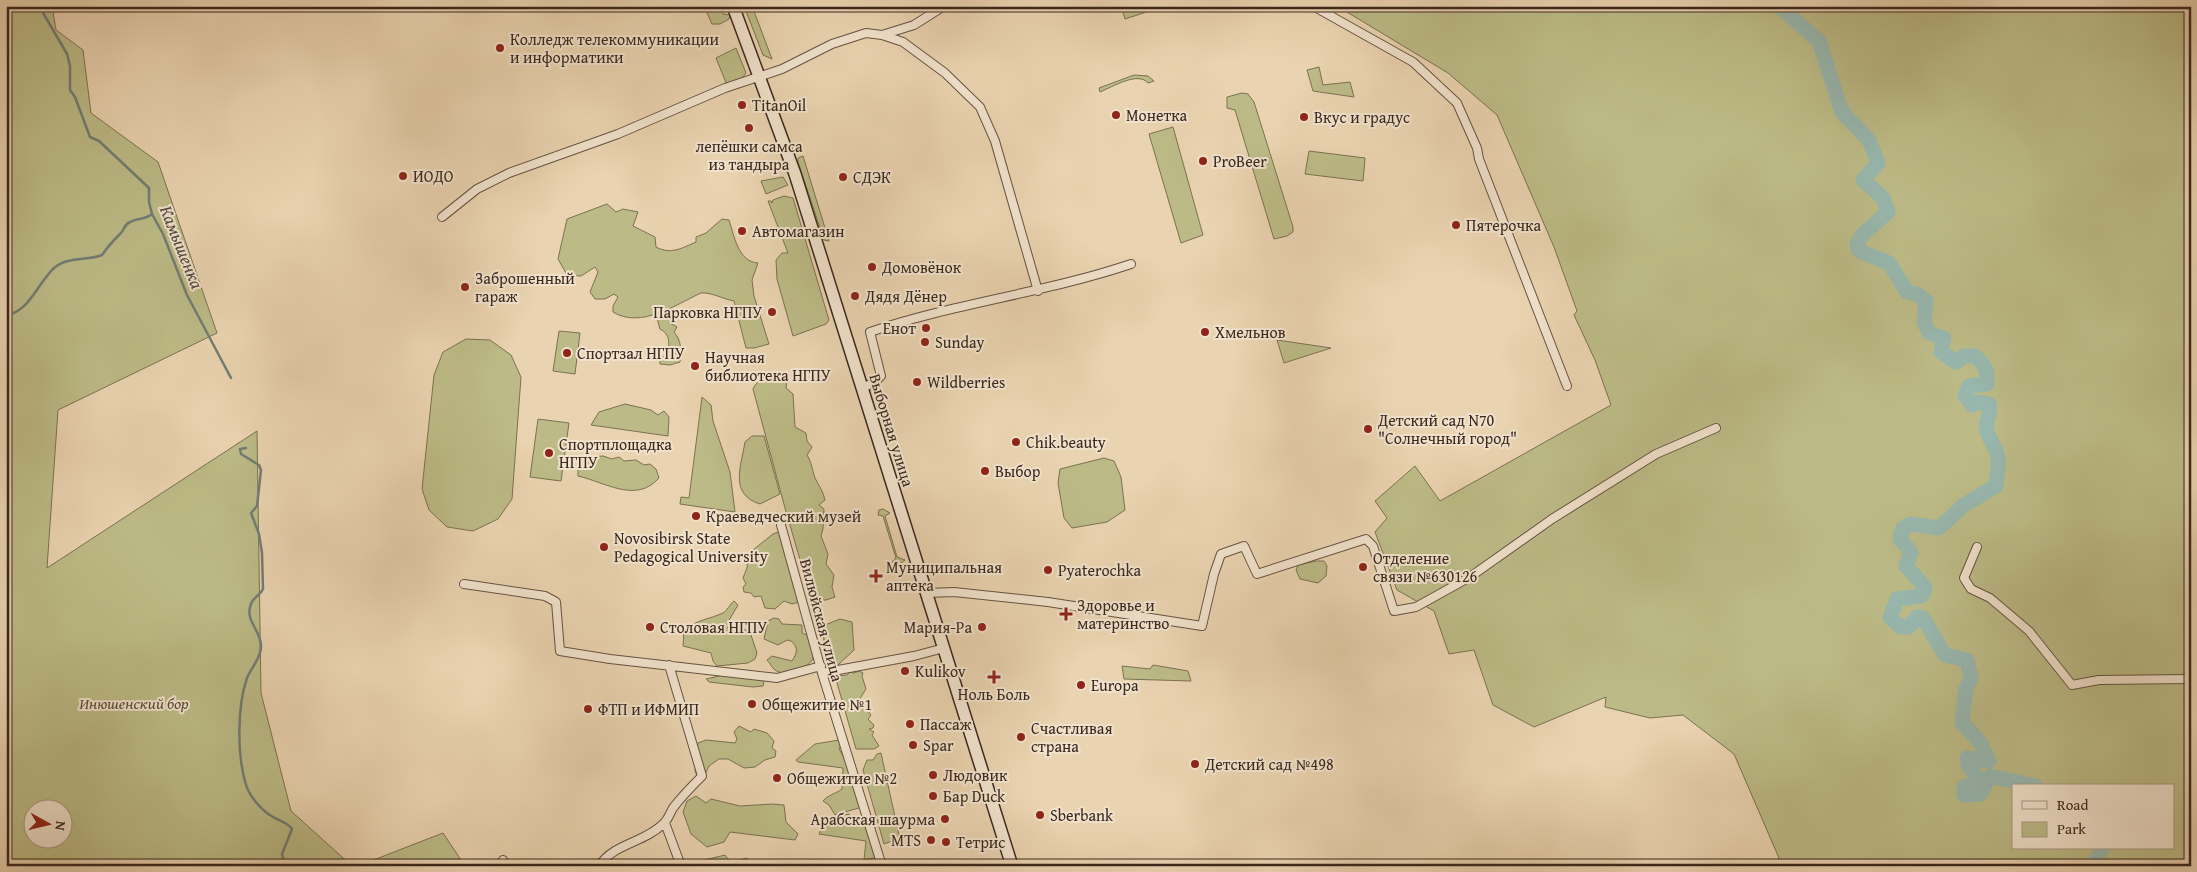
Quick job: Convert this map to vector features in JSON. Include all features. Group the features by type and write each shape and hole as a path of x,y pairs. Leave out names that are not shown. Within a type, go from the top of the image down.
{"main road":[{"name":"Выборная улица","path":"733,6 795,174 1012,866"}],"street":[{"path":"882,35 914,25 944,6"},
{"path":"1313,6 1414,62 1457,102 1477,148 1479,159 1567,386"},
{"path":"442,217 477,189 509,173 618,134 725,88 760,77 854,35 866,33 882,35 904,42 945,73 984,112 995,141 1038,291"},
{"path":"863,388 876,382 881,376 870,332 981,302 1038,291 1130,264"},
{"path":"926,593 954,592 1048,602 1202,626 1214,574 1221,554 1244,546 1257,574 1366,539 1373,546 1394,611 1416,607 1470,577 1552,519 1656,454 1716,428"},
{"name":"Вилюйская улица","path":"781,525 821,669 882,866"},
{"path":"1976,547 1964,578 1970,589 1990,598 2029,631 2072,685 2098,680 2191,679"},
{"path":"464,584 545,596 556,602 560,651 777,678 821,669 914,656 944,648"},
{"path":"599,866 605,856 614,850 638,840 665,823 673,808 702,776 669,665"},
{"path":"665,823 681,866"}],"green space":[{"name":"Инюшенский бор","path":"6,6 52,6 56,30 83,50 91,113 158,162 217,333 58,410 47,568 257,431 261,693 291,811 352,866 6,866"},
{"path":"704,6 721,6 723,14 730,15 729,19 720,24 712,24"},
{"path":"744,6 752,6 772,59 763,55"},
{"path":"1121,6 1165,6 1125,19"},
{"path":"1337,6 2191,6 2191,866 1776,866 1779,858 1734,754 1683,715 1650,718 1605,707 1606,697 1534,727 1493,705 1474,650 1449,654 1434,611 1397,590 1375,532 1387,518 1375,501 1415,466 1440,501 1611,405 1595,360 1574,315 1577,311 1554,247 1497,115 1448,73"},
{"path":"736,48 746,73 740,81 727,85 716,58"},
{"path":"1319,67 1323,85 1350,82 1354,97 1313,91 1307,70"},
{"path":"1134,75 1148,76 1154,81 1148,83 1144,80 1132,79 1100,92 1099,88"},
{"path":"1242,93 1248,94 1254,102 1293,227 1293,232 1287,236 1274,239 1235,110 1227,108 1227,97"},
{"path":"1173,127 1203,235 1181,243 1149,134"},
{"path":"1309,151 1365,158 1363,181 1305,174"},
{"path":"803,156 829,241 824,240 798,162 798,158"},
{"path":"783,177 788,185 766,194 761,181"},
{"path":"784,196 793,198 829,320 826,324 793,336 777,279 776,260 782,253 788,253 768,201 772,203 773,200"},
{"path":"607,204 616,212 623,209 638,212 633,226 655,237 656,247 672,251 696,242 696,237 706,233 722,219 729,220 741,253 751,261 758,263 752,280 754,296 769,344 746,348 734,301 701,293 669,309 646,317 624,317 613,312 613,306 618,297 614,294 605,299 595,299 590,292 598,272 595,267 581,276 567,275 558,259 567,219"},
{"path":"666,314 671,316 670,323 677,327 674,332 678,339 681,354 680,362 670,365 660,364 660,359 668,354 669,343 668,337 660,329 657,318"},
{"name":"Спортзал НГПУ","path":"559,331 580,333 575,374 553,371"},
{"path":"466,339 490,340 511,355 521,377 512,499 498,519 473,531 447,527 429,510 422,489 434,375 443,352"},
{"path":"1277,340 1331,348 1284,363"},
{"path":"783,374 787,377 786,388 793,394 795,427 806,433 807,441 812,447 807,455 825,500 819,505 824,509 821,536 828,554 826,564 834,575 832,587 835,597 826,600 812,601 753,389 758,382 770,376"},
{"path":"702,397 711,405 713,421 730,472 735,512 680,504 681,497 689,498"},
{"path":"625,404 651,410 658,415 664,411 669,417 668,436 591,425 599,412"},
{"name":"Спортплощадка НГПУ","path":"538,419 569,423 561,481 530,477"},
{"path":"752,436 764,436 780,494 760,504 744,494 739,479 745,442"},
{"path":"603,456 612,459 619,457 624,461 636,460 644,465 650,464 656,469 659,478 650,486 630,490 620,489 578,476 578,464 590,457"},
{"path":"1104,458 1114,461 1121,477 1125,510 1107,522 1072,528 1064,518 1058,483 1060,469"},
{"path":"883,509 890,513 885,516 897,557 905,560 899,565 892,562 896,558 883,516 878,515 879,510"},
{"path":"781,531 799,602 792,604 784,601 775,609 765,608 761,596 754,597 751,593 744,592 743,587 746,584 743,578 747,568 748,554 773,534"},
{"path":"1324,561 1327,566 1326,576 1318,583 1300,579 1296,570 1298,565"},
{"path":"734,601 738,605 725,627 738,627 750,632 757,653 755,659 748,663 717,666 713,661 711,653 683,646 684,630 698,622 723,613"},
{"path":"774,618 779,619 782,624 802,625 802,633 809,636 809,641 814,644 814,654 812,660 805,667 784,673 774,669 767,660 772,656 792,661 796,653 796,648 791,641 787,640 778,645 764,639 768,621"},
{"path":"840,619 852,622 854,650 838,665 832,666 821,630 825,625"},
{"path":"1153,665 1188,671 1191,681 1124,679 1122,666 1150,669"},
{"path":"859,671 863,673 862,676 866,689 859,700 871,715 868,719 874,725 873,728 869,729 874,732 872,735 879,746 874,749 856,749 835,676"},
{"path":"728,674 760,678 764,682 763,686 753,687 709,682 706,679"},
{"path":"739,726 751,732 754,729 767,733 774,741 772,748 776,751 775,757 765,760 755,767 744,768 728,759 719,759 709,766 703,779 698,778 695,771 698,743 706,740 735,743 737,739 734,732"},
{"path":"839,740 841,745 839,749 848,764 862,807 835,815 829,805 823,801 842,789 843,768 798,762 796,760 815,744"},
{"path":"881,753 901,844 892,841 884,844 863,770 867,760 873,760 877,754"},
{"path":"696,796 706,803 711,799 740,806 784,805 786,822 798,834 795,840 730,832 724,842 707,847 691,834 683,812 687,801"},
{"path":"849,814 853,818 863,816 873,820 879,849 874,858 864,860 866,841 819,834 823,826 831,820"},
{"path":"443,833 465,866 358,866"},
{"path":"725,855 732,864 737,864 746,858 758,865 766,863 804,865 810,863 810,860 836,861 837,866 691,866 696,862"}],"waterway":[{"name":"Камышенка","path":"36,6 42,11 67,54 70,66 70,90 75,97 90,137 99,141 149,188 149,202 152,214 163,234 187,295 231,378"},
{"path":"1779,6 1819,41 1842,112 1869,140 1878,163 1863,180 1883,198 1888,212 1862,235 1857,244 1859,251 1889,263 1907,292 1917,294 1926,301 1924,322 1929,333 1944,338 1941,352 1956,362 1964,356 1975,356 1986,371 1987,384 1969,386 1965,396 1972,405 1979,402 1989,404 1990,411 1986,427 1998,457 1996,486 1964,505 1939,528 1911,524 1903,528 1900,539 1911,552 1906,566 1925,587 1922,596 1897,599 1890,618 1901,627 1909,627 1917,617 1923,618 1945,655 1967,660 1971,678 1966,688 1962,723 1980,742 1989,761 1967,758 1969,767 1978,778 1974,784 1964,787 1964,795 1980,794 1990,776 2027,784"},
{"path":"11,314 24,306 59,264 102,255 128,223 152,214"},
{"name":"Камышенка","path":"246,448 240,449 241,454 259,465 261,470 257,506 251,513 259,534 262,553 263,589 252,602 249,610 251,621 261,641 261,651 247,678 241,703 239,732 241,760 246,785 253,799 265,811 286,823 292,829 282,854 285,866"},
{"path":"2094,866 2101,850"}],"place":[{"name":"Колледж телекоммуникации и информатики","path":"500,48"},
{"name":"TitanOil","path":"742,105"},
{"name":"Монетка","path":"1116,115"},
{"name":"Вкус и градус","path":"1304,117"},
{"name":"лепёшки самса из тандыра","path":"749,128"},
{"name":"ProBeer","path":"1203,161"},
{"name":"ИОДО","path":"403,176"},
{"name":"СДЭК","path":"843,177"},
{"name":"Пятерочка","path":"1456,225"},
{"name":"Автомагазин","path":"742,231"},
{"name":"Домовёнок","path":"872,267"},
{"name":"Заброшенный гараж","path":"465,287"},
{"name":"Дядя Дёнер","path":"855,296"},
{"name":"Парковка НГПУ","path":"772,312"},
{"name":"Енот","path":"926,328"},
{"name":"Хмельнов","path":"1205,332"},
{"name":"Sunday","path":"925,342"},
{"name":"Спортзал НГПУ","path":"567,353"},
{"name":"Научная библиотека НГПУ","path":"695,366"},
{"name":"Wildberries","path":"917,382"},
{"name":"Детский сад N70 \"Солнечный город\"","path":"1368,429"},
{"name":"Chik.beauty","path":"1016,442"},
{"name":"Спортплощадка НГПУ","path":"549,453"},
{"name":"Выбор","path":"985,471"},
{"name":"Краеведческий музей","path":"696,516"},
{"name":"Novosibirsk State Pedagogical University","path":"604,547"},
{"name":"Отделение связи №630126","path":"1363,567"},
{"name":"Pyaterochka","path":"1048,570"},
{"name":"Муниципальная аптека","path":"876,576"},
{"name":"Здоровье и материнство","path":"1066,614"},
{"name":"Столовая НГПУ","path":"650,627"},
{"name":"Мария-Ра","path":"982,627"},
{"name":"Kulikov","path":"905,671"},
{"name":"Ноль Боль","path":"994,677"},
{"name":"Europa","path":"1081,685"},
{"name":"Общежитие №1","path":"752,704"},
{"name":"ФТП и ИФМИП","path":"588,709"},
{"name":"Пассаж","path":"910,724"},
{"name":"Счастливая страна","path":"1021,737"},
{"name":"Spar","path":"913,745"},
{"name":"Детский сад №498","path":"1195,764"},
{"name":"Людовик","path":"933,775"},
{"name":"Общежитие №2","path":"777,778"},
{"name":"Бар Duck","path":"933,796"},
{"name":"Sberbank","path":"1040,815"},
{"name":"Арабская шаурма","path":"945,819"},
{"name":"MTS","path":"931,840"},
{"name":"Тетрис","path":"946,842"}]}
